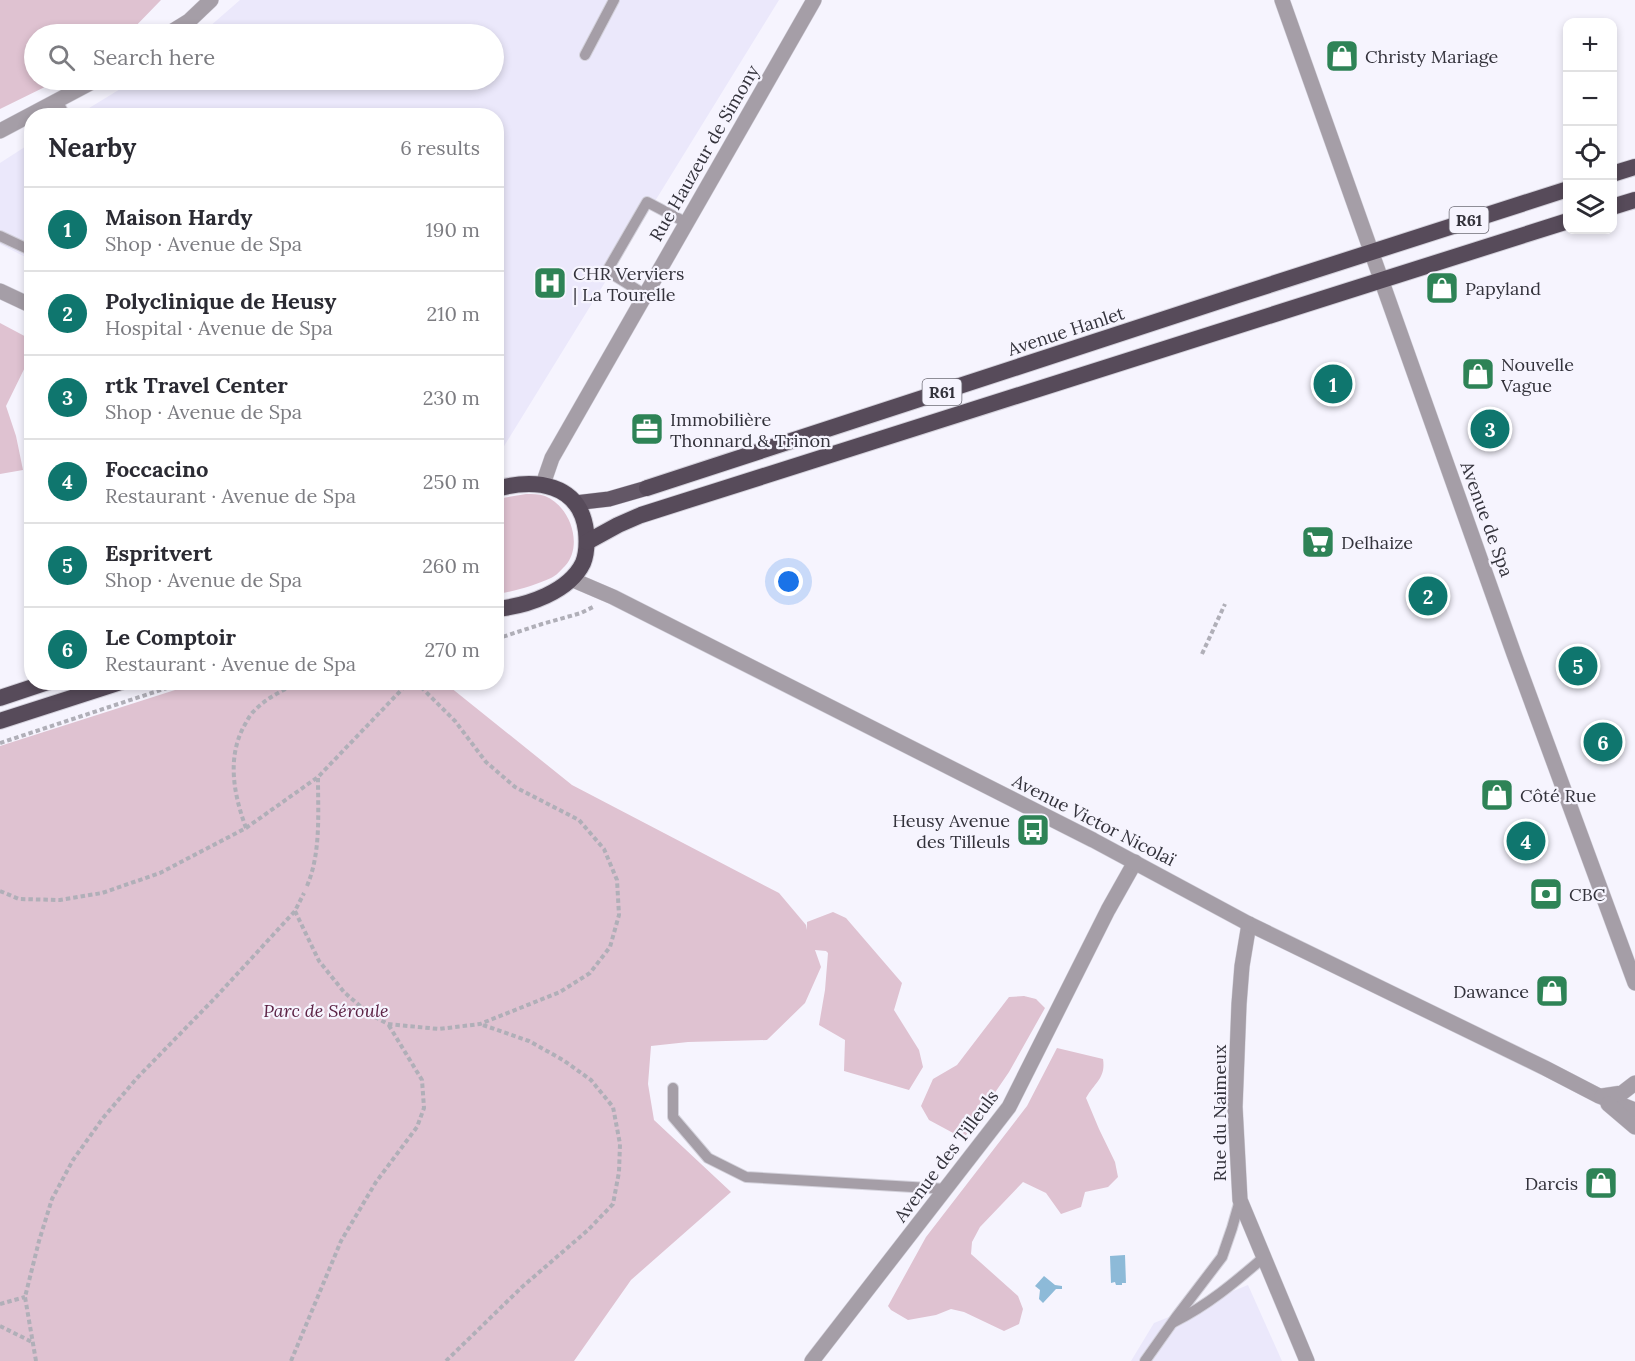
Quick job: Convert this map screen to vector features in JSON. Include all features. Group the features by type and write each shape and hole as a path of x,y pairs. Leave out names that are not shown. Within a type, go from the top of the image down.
{"highway":[{"path":"1617,172 1635,167"},
{"name":"Avenue Hanlet","path":"647,488 1563,191"},
{"path":"1617,205 1635,200"},
{"name":"R61","path":"587,542 641,515 1563,223"},
{"path":"504,487 522,483 543,484 563,492 575,503 585,522 587,542 583,562 571,579 553,592 504,608"},
{"path":"0,698 24,690"},
{"path":"0,721 96,690"}],"main road":[{"name":"Avenue Hanlet","path":"575,503 609,500 647,488"}],"street":[{"path":"184,24 211,0"},
{"name":"Rue Hauzeur de Simony","path":"543,484 552,458 814,0"},
{"name":"Avenue de Spa","path":"1282,0 1510,643 1635,982"},
{"path":"42,108 76,90"},
{"path":"0,131 24,118"},
{"path":"0,291 24,302"},
{"name":"Avenue Victor Nicolaï","path":"571,579 613,597 1135,862 1249,924 1599,1096"},
{"name":"Avenue des Tilleuls","path":"812,1361 1009,1107 1108,910 1135,862"},
{"name":"Rue du Naimeux","path":"1249,924 1241,985 1235,1107 1240,1200 1306,1361"},
{"path":"1599,1096 1622,1093 1635,1083"},
{"path":"1599,1096 1635,1110"},
{"path":"1599,1096 1635,1127"}],"lane":[{"path":"585,56 614,0"},
{"path":"57,100 61,108"},
{"path":"644,294 607,271 648,202 687,224"},
{"path":"0,236 24,247"},
{"path":"673,1088 673,1117 708,1158 746,1177 946,1189"},
{"path":"1145,1361 1222,1257 1240,1200"},
{"path":"1174,1322 1197,1310 1225,1290 1263,1258"}],"path":[{"path":"504,636 581,613 613,597"},
{"path":"1202,654 1225,604"},
{"path":"0,744 161,690"},
{"path":"246,828 232,771 238,739 251,713 285,690"},
{"path":"0,891 19,899 60,900 102,893 160,873 246,828 318,777 401,690"},
{"path":"295,911 319,961 344,992 368,1013 388,1024 439,1029 480,1024 560,992 590,973 610,947 619,915 617,880 604,849 579,820 515,787 486,762 455,721 424,690"},
{"path":"307,886 313,872 319,824 318,777"},
{"path":"36,1361 25,1297 52,1199 79,1152 103,1118 137,1078 295,911 304,893"},
{"path":"291,1361 341,1241 376,1182 417,1127 424,1108 422,1080 388,1024"},
{"path":"446,1361 522,1287 588,1230 613,1204 619,1172 620,1144 614,1107 591,1080 563,1060 529,1041 480,1024"},
{"path":"0,1304 25,1297"},
{"path":"0,1326 32,1342"}],"shaded area":[{"name":"CHR Verviers | La Tourelle","path":"240,0 779,0 504,446 504,108 89,108 119,90 504,90 504,24 212,24"},
{"path":"24,148 24,256 0,244 0,163"},
{"path":"1248,1285 1282,1361 1131,1361 1154,1323"}],"green space":[{"path":"0,0 161,0 138,24 24,24 24,90 39,90 0,109"},
{"path":"0,323 24,336 24,369 6,406 16,436 23,470 0,474"},
{"path":"538,494 554,501 567,517 574,537 571,557 553,577 504,593 504,498"},
{"name":"Parc de Séroule","path":"175,690 454,690 572,785 779,893 806,925 807,930 807,922 833,912 846,918 902,983 894,1010 919,1050 923,1067 909,1090 844,1071 845,1040 819,1025 828,953 815,950 821,967 805,1003 767,1040 688,1042 651,1046 648,1084 654,1120 731,1192 631,1280 574,1361 0,1361 0,746"},
{"path":"1024,996 1036,999 1045,1008 1009,1072 966,1135 955,1134 929,1120 921,1106 933,1079 957,1065 1009,997"},
{"path":"1057,1048 1103,1059 1103,1071 1086,1098 1115,1162 1118,1177 1108,1187 1085,1192 1081,1207 1061,1214 1046,1193 1023,1182 980,1227 972,1242 971,1254 1018,1296 1023,1309 1019,1324 1004,1331 964,1312 951,1309 936,1315 908,1320 891,1310 888,1306 926,1237 1027,1106"}],"water":[{"path":"1125,1255 1126,1283 1116,1285 1115,1282 1111,1283 1110,1256"},
{"path":"1044,1276 1055,1285 1062,1286 1062,1289 1056,1289 1043,1303 1039,1299 1040,1290 1035,1286"}],"place":[{"name":"Christy Mariage","path":"1342,56"},
{"name":"CHR Verviers | La Tourelle","path":"550,283"},
{"name":"Papyland","path":"1442,288"},
{"name":"Nouvelle Vague","path":"1478,374"},
{"name":"Maison Hardy","path":"1333,384"},
{"name":"Immobilière Thonnard & Trinon","path":"647,429"},
{"name":"rtk Travel Center","path":"1490,429"},
{"name":"Delhaize","path":"1318,542"},
{"name":"Polyclinique de Heusy","path":"1428,596"},
{"name":"Espritvert","path":"1578,666"},
{"name":"Le Comptoir","path":"1603,742"},
{"name":"Côté Rue","path":"1497,795"},
{"name":"Heusy Avenue des Tilleuls","path":"1033,830"},
{"name":"Foccacino","path":"1526,841"},
{"name":"CBC","path":"1546,894"},
{"name":"Dawance","path":"1552,991"},
{"name":"Darcis","path":"1601,1183"}]}
